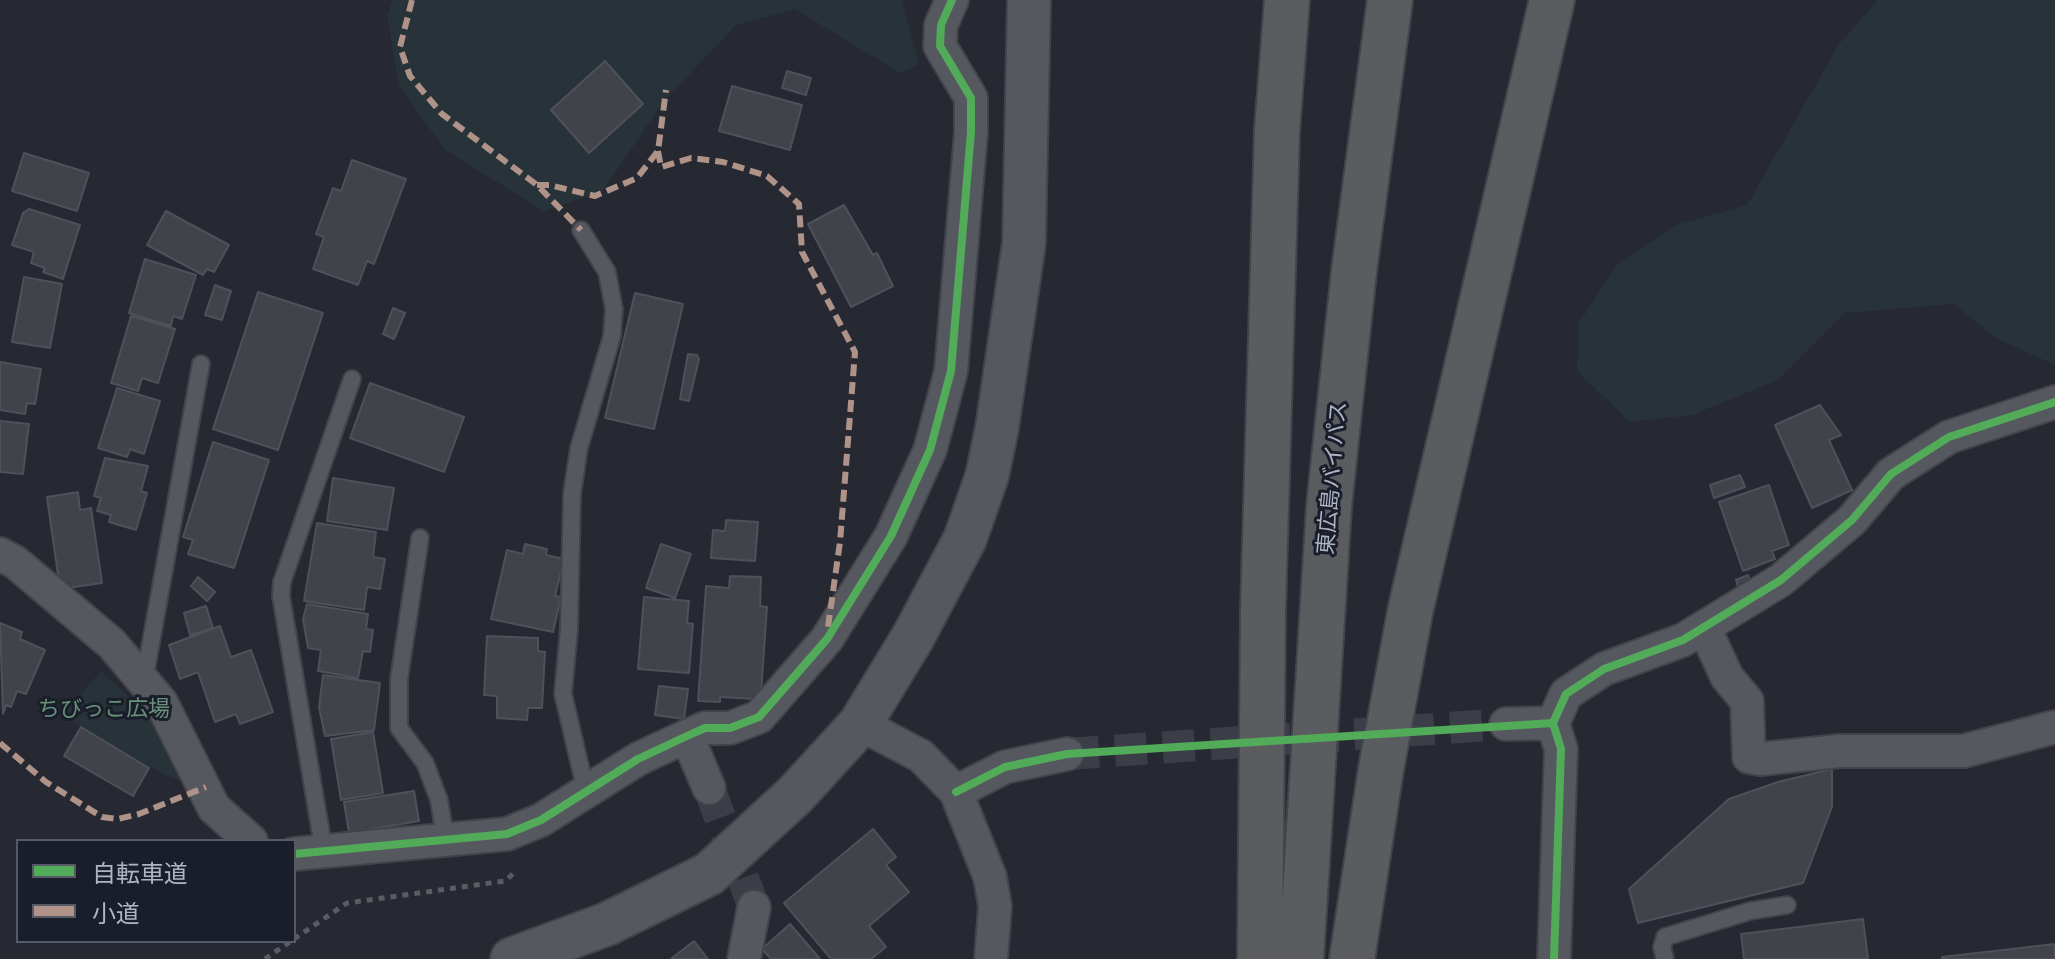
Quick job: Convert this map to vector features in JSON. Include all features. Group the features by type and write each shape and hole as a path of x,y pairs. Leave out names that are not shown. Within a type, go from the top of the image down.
{"highway":[{"path":"1260,959 1264,564 1277,131 1287,0"},
{"name":"東広島バイパス","path":"1301,959 1329,506 1354,271 1390,0"},
{"path":"1352,959 1381,769 1410,612 1552,0"}],"street":[{"path":"309,853 507,834 541,820 638,759 705,728 730,728 759,717 827,639 891,536 930,450 951,371 971,132 971,98 940,46 941,25 952,0"},
{"path":"512,959 607,924 709,874 795,795 860,724 965,539 987,476 1009,362 1024,243 1029,0"},
{"path":"1554,959 1561,749 1553,723 1566,694 1604,669 1683,640 1781,580 1852,520 1891,474 1949,437 2055,402"},
{"path":"0,554 15,562 112,644 161,702 214,808 249,839"},
{"path":"1704,627 1727,677 1747,701 1749,757 1792,758 1840,751 1964,751 2055,727"},
{"path":"1506,724 1553,723"},
{"path":"860,724 921,756 956,792 990,877 995,906 991,959"},
{"path":"687,736 709,788"},
{"path":"956,792 1005,767 1067,754"},
{"path":"744,959 754,907"}],"lane":[{"path":"581,230 607,272 614,309 612,336 579,448 572,494 569,629 563,694 586,791"},
{"path":"143,683 201,364"},
{"path":"309,853 282,582 352,379"},
{"path":"420,538 399,679 399,728 425,763 439,800 446,842"},
{"path":"1665,959 1662,947 1665,937 1750,911 1787,905"}],"path":[{"path":"296,937 347,903 505,881 516,872 507,834"},
{"path":"265,959 288,943"}],"green space":[{"path":"393,0 902,0 919,65 900,73 795,9 736,25 663,102 603,191 544,211 445,150 399,86 387,16"},
{"path":"1878,0 2055,0 2055,365 1996,338 1954,304 1845,313 1778,380 1692,415 1630,422 1577,371 1579,323 1616,266 1674,226 1747,205 1839,44"},
{"name":"ちびっこ広場","path":"101,671 153,719 192,783 164,775 62,715"}],"building":[{"path":"605,61 643,104 589,153 551,110"},
{"path":"787,71 811,78 806,95 782,88"},
{"path":"732,86 802,105 790,150 719,131"},
{"path":"24,153 89,173 77,211 12,191"},
{"path":"352,160 406,179 374,264 367,261 358,285 313,269 324,237 316,234 333,188 341,191"},
{"path":"844,205 873,255 877,253 893,286 851,307 808,224"},
{"path":"29,209 80,225 63,279 43,272 45,268 31,263 34,252 12,245 23,213"},
{"path":"166,211 229,245 214,272 207,269 203,275 147,245"},
{"path":"145,259 196,275 182,319 173,316 171,326 129,313"},
{"path":"24,277 62,284 50,348 12,342"},
{"path":"215,285 231,291 222,320 205,315"},
{"path":"258,292 323,313 278,450 213,429"},
{"path":"635,293 683,304 654,429 605,418"},
{"path":"393,308 405,313 394,339 383,334"},
{"path":"131,316 175,329 158,383 142,378 138,391 111,383"},
{"path":"688,354 697,355 699,359 689,401 680,399"},
{"path":"0,362 41,369 35,404 27,403 25,414 0,410"},
{"path":"370,383 464,417 444,472 350,438"},
{"path":"117,388 160,401 144,454 130,449 127,457 98,448"},
{"path":"1820,405 1841,435 1829,440 1852,490 1812,508 1775,425"},
{"path":"0,421 29,424 23,474 0,472"},
{"path":"213,442 269,460 234,568 188,554 193,540 183,537"},
{"path":"105,458 148,466 141,491 147,493 136,530 109,522 111,515 97,511 101,498 94,496"},
{"path":"1740,475 1745,487 1714,498 1710,485"},
{"path":"333,478 394,488 387,530 327,521"},
{"path":"1769,485 1789,545 1772,551 1775,559 1743,571 1719,502"},
{"path":"78,492 80,510 91,508 102,583 60,589 47,497"},
{"path":"726,520 758,522 755,561 711,558 713,530 725,531"},
{"path":"317,523 376,532 373,557 385,559 380,589 367,587 364,610 304,601"},
{"path":"525,544 547,549 546,555 564,559 555,596 561,597 553,632 491,619 507,550 523,554"},
{"path":"661,544 691,554 675,598 646,588"},
{"path":"1748,575 1752,586 1739,590 1736,580"},
{"path":"730,576 761,577 760,606 767,607 761,693 756,699 720,697 720,702 698,701 706,586 729,588"},
{"path":"198,577 215,592 207,601 191,586"},
{"path":"644,597 689,601 687,623 693,624 689,673 638,669"},
{"path":"307,604 368,614 366,629 373,630 370,652 363,651 358,678 318,671 321,650 308,648 303,619"},
{"path":"206,606 213,628 190,635 184,613"},
{"path":"0,623 22,632 20,639 45,650 26,694 17,691 11,707 6,705 3,714"},
{"path":"220,626 231,657 251,650 273,712 240,724 236,714 215,722 198,672 180,679 169,645"},
{"path":"487,636 538,638 538,651 545,652 542,708 528,708 527,720 497,718 497,696 484,695"},
{"path":"323,675 380,683 374,730 325,736 319,707"},
{"path":"659,686 688,689 684,719 655,715"},
{"path":"81,727 149,768 133,796 64,756"},
{"path":"373,732 383,793 341,800 331,739"},
{"path":"1832,769 1832,807 1803,883 1638,923 1629,889 1729,799 1778,782"},
{"path":"414,791 419,821 349,833 344,802"},
{"path":"873,829 896,857 886,865 909,892 869,926 886,947 871,959 831,959 784,903"},
{"path":"1863,919 1868,959 1744,959 1741,934"},
{"path":"790,924 820,959 771,959 762,949"},
{"path":"694,941 708,959 671,959"},
{"path":"2055,944 2055,959 1942,959 1942,957"}],"tunnel":[{"path":"1067,754 1506,724"},
{"path":"709,788 754,907"}],"marked path":[{"path":"412,0 400,47 410,76 442,114 537,185 581,230"},
{"path":"537,185 595,196 637,178 658,151 666,90"},
{"path":"658,151 661,167 691,158 723,162 767,176 799,204 802,252 855,352 840,542 828,627"},
{"path":"0,743 46,782 102,817 118,819 139,814 206,787"}],"cycle path":[{"path":"296,854 507,834 541,820 638,759 687,736 705,728 730,728 759,717 827,639 891,536 930,450 951,371 971,132 971,98 940,46 941,25 952,0"},
{"path":"1554,959 1561,749 1553,723 1566,694 1604,669 1683,640 1781,580 1852,520 1891,474 1949,437 2055,402"},
{"path":"956,792 1005,767 1067,754 1553,723"}]}
